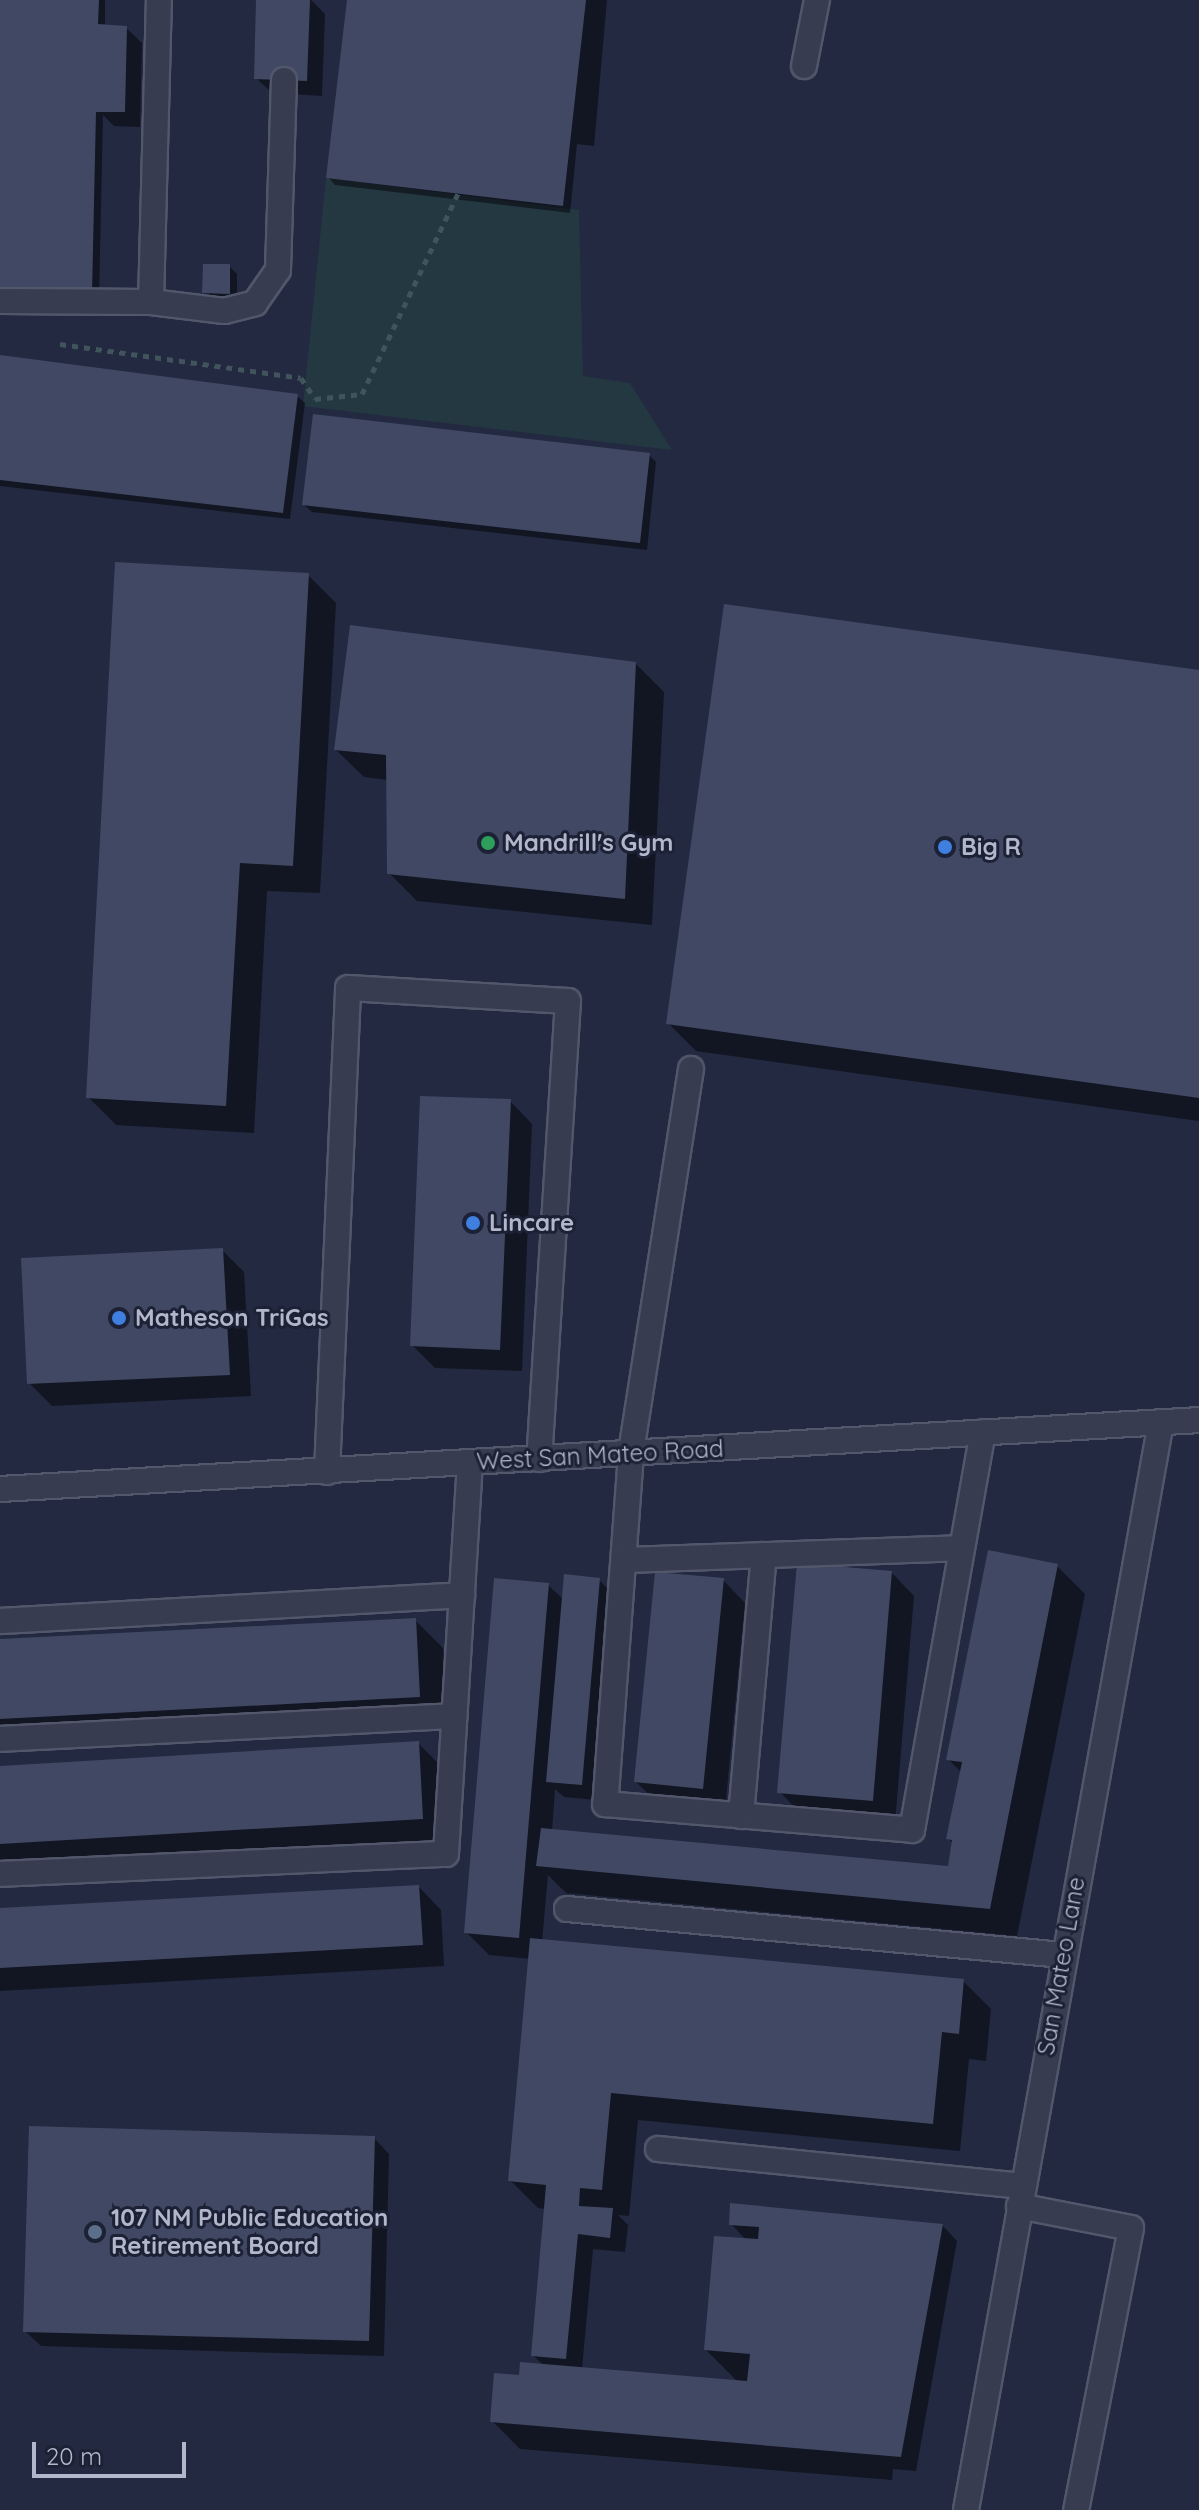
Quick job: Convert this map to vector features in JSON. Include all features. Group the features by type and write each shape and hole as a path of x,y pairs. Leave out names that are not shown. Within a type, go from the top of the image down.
{"street":[{"path":"151,302 159,0"},
{"path":"804,66 817,0"},
{"path":"0,301 151,302 224,311 255,303 278,270 284,80"},
{"path":"327,1472 348,988 568,1001 539,1459"},
{"path":"691,1069 631,1454 605,1804 912,1830 983,1432"},
{"name":"West San Mateo Road","path":"0,1489 1199,1420"},
{"name":"San Mateo Lane","path":"966,2510 1063,1955 1161,1422"},
{"path":"0,1874 446,1854 470,1463"},
{"path":"624,1560 961,1548"},
{"path":"741,1816 764,1555"},
{"path":"0,1621 462,1595"},
{"path":"0,1739 454,1716"},
{"path":"567,1909 1063,1955"},
{"path":"658,2149 1021,2196 1131,2228 1076,2510"}],"path":[{"path":"49,342 301,378 315,399 362,394 458,194"}],"shaded area":[{"path":"326,178 579,210 583,376 630,383 672,450 303,406"}],"building":[{"path":"0,0 99,0 98,24 127,26 125,112 96,112 92,294 0,291"},
{"path":"256,0 310,0 307,81 254,79"},
{"path":"347,0 586,0 563,206 326,178"},
{"path":"203,264 230,264 230,294 202,293"},
{"path":"0,355 298,394 283,513 0,480"},
{"path":"313,414 650,453 640,543 302,505"},
{"path":"115,562 309,573 293,866 240,863 226,1106 86,1098"},
{"name":"Big R","path":"724,604 1199,670 1199,1098 666,1024"},
{"path":"350,625 636,662 625,899 387,874 386,755 334,750"},
{"path":"420,1096 511,1099 500,1350 410,1346"},
{"path":"223,1248 230,1375 27,1384 21,1258"},
{"path":"988,1550 1058,1564 990,1909 536,1866 541,1828 948,1866 952,1840 946,1839 962,1762 946,1760"},
{"path":"797,1563 892,1571 873,1801 777,1793"},
{"path":"655,1572 724,1578 703,1789 634,1782"},
{"path":"564,1574 600,1578 582,1785 546,1782"},
{"path":"494,1578 549,1583 519,1938 464,1933"},
{"path":"416,1618 420,1697 0,1719 0,1639"},
{"path":"419,1741 423,1819 0,1844 0,1766"},
{"path":"419,1885 423,1945 0,1968 0,1908"},
{"path":"530,1938 964,1979 959,2034 942,2032 933,2124 611,2093 602,2190 580,2188 579,2206 613,2208 610,2238 578,2234 566,2359 531,2356 546,2185 508,2181"},
{"path":"29,2126 375,2136 369,2341 23,2332"},
{"path":"730,2203 943,2224 901,2457 490,2422 494,2373 519,2375 520,2362 747,2381 750,2354 704,2350 714,2236 758,2239 759,2227 729,2225"}],"place":[{"name":"Mandrill's Gym","path":"488,843"},
{"name":"Big R","path":"945,847"},
{"name":"Lincare","path":"473,1223"},
{"name":"Matheson TriGas","path":"119,1318"},
{"name":"107 NM Public Education Retirement Board","path":"95,2232"}]}
